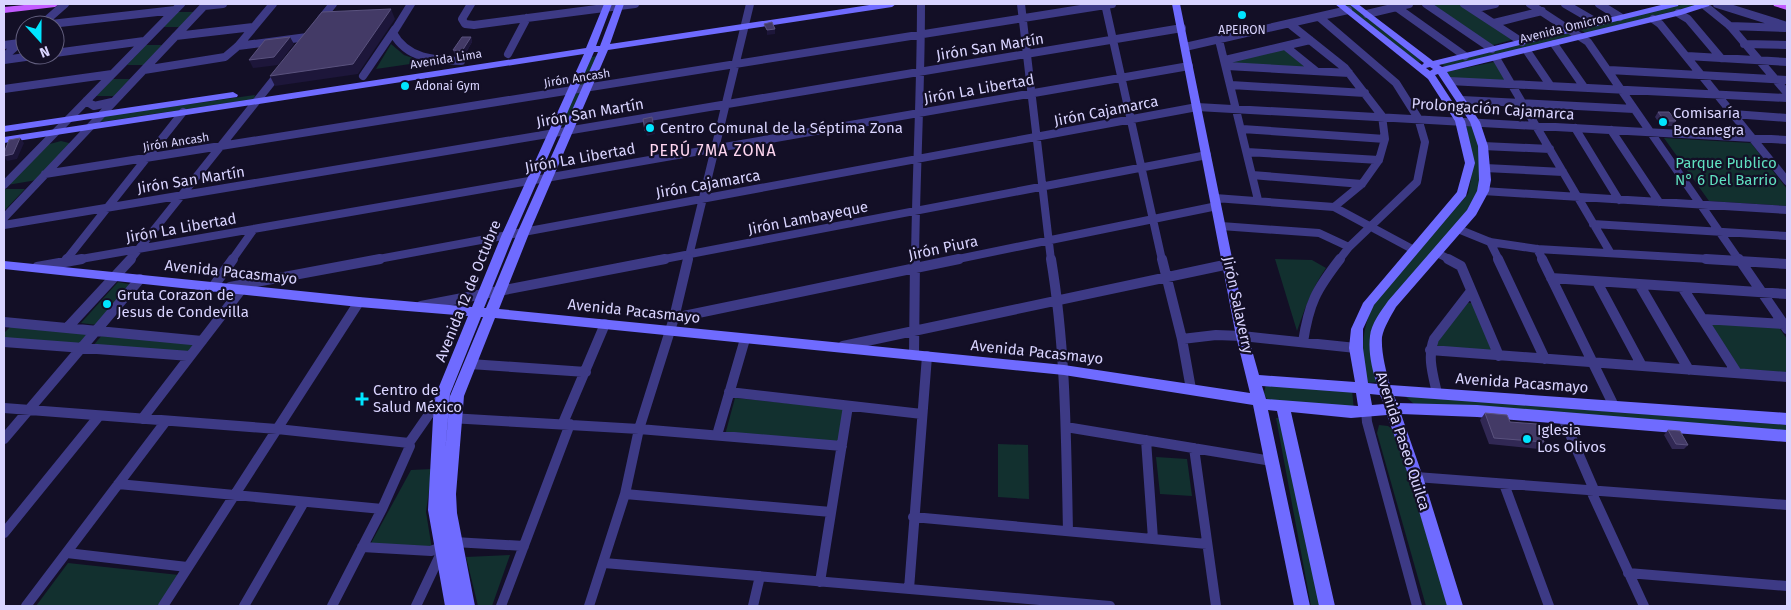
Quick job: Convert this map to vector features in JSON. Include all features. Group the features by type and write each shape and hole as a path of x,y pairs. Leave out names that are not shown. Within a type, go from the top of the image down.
{"main road":[{"path":"4,10 55,4"},
{"name":"Avenida Lima","path":"745,23 849,4"},
{"name":"Avenida Lima","path":"4,140 356,86 599,45 745,23 892,4"},
{"name":"Jirón Salaverry","path":"1176,4 1222,226 1242,336 1259,402 1302,606"},
{"name":"Avenida Omicron","path":"1525,47 1570,29 1620,16 1705,4"},
{"path":"1777,4 1787,7"},
{"name":"Avenida 12 de Octubre","path":"468,606 454,542 449,494 457,396 524,231 549,178 587,88 613,5"},
{"name":"Avenida Paseo Quilca","path":"1347,6 1367,14 1427,68 1460,121 1470,163 1462,193 1369,303 1357,330 1356,348 1366,410"},
{"name":"Avenida Paseo Quilca","path":"1347,6 1427,68 1441,71 1475,122 1483,146 1485,168 1483,191 1472,212 1392,304 1376,336 1379,371 1384,389 1416,477 1455,606"},
{"name":"Avenida Omicron","path":"1441,71 1494,54 1525,47 1554,44 1653,20 1676,8"},
{"name":"Avenida 12 de Octubre","path":"453,606 435,510 440,418 444,394 508,234 572,90 599,45"},
{"name":"Avenida Lima","path":"4,129 508,54 599,45"},
{"name":"Avenida Omicron","path":"1427,68 1465,56 1494,54"},
{"path":"356,86 363,76"},
{"name":"Avenida Pacasmayo","path":"4,265 358,302 491,313 1064,370 1191,389 1283,408 1351,412 1391,408 1477,411 1786,438"},
{"name":"Avenida Pacasmayo","path":"1254,380 1787,419"},
{"path":"1283,408 1326,606"}],"street":[{"path":"52,15 65,4"},
{"path":"4,218 205,5 223,4"},
{"path":"317,24 333,4"},
{"path":"411,4 393,33 398,44 416,55 437,60 461,61"},
{"path":"471,4 462,19 465,24 474,25 613,5 635,4"},
{"path":"589,606 625,494 639,429 674,318 750,4"},
{"path":"909,589 922,414 920,356 914,330 916,160 921,72 921,4"},
{"path":"1020,4 1048,240 1058,300 1064,370 1068,531"},
{"path":"1108,4 1121,78 1182,339 1191,389"},
{"name":"Jirón Ancash","path":"45,174 1108,4"},
{"path":"1367,14 1394,5 1409,4"},
{"path":"1426,4 1494,54 1610,252"},
{"path":"1464,4 1494,23 1525,47 1550,84"},
{"path":"1472,9 1495,4"},
{"path":"1530,4 1588,42 1786,327"},
{"path":"1565,4 1596,22"},
{"path":"1599,4 1620,16"},
{"path":"1705,4 1730,26 1787,93"},
{"path":"1717,4 1787,27"},
{"path":"144,70 228,55 273,5"},
{"path":"1394,5 1465,56"},
{"path":"1186,47 1319,17 1347,6"},
{"path":"65,22 178,7"},
{"path":"5,183 178,7"},
{"path":"1676,8 1688,19 1721,58"},
{"path":"1494,23 1542,11"},
{"path":"1303,342 1308,312 1313,299 1331,268 1349,247 1372,228 1417,182 1426,142 1418,118 1396,83 1319,17"},
{"path":"508,54 527,18"},
{"path":"1653,20 1660,24 1704,75 1787,181"},
{"path":"363,76 399,23"},
{"path":"1291,24 1349,73 1382,116 1385,139 1379,160 1362,184 1334,207"},
{"path":"1730,26 1787,27"},
{"path":"176,36 253,27"},
{"name":"Jirón San Martín","path":"4,225 1182,28"},
{"path":"301,45 312,31"},
{"path":"238,46 307,37"},
{"path":"1219,40 1238,109 1258,200"},
{"path":"1226,63 1310,40"},
{"path":"65,52 144,41"},
{"path":"1554,44 1584,87"},
{"path":"1744,44 1787,45"},
{"path":"1285,46 1316,71"},
{"path":"4,59 15,48"},
{"path":"1687,56 1787,62"},
{"path":"1226,63 1349,73"},
{"name":"Jirón La Libertad","path":"34,267 1189,66"},
{"path":"67,328 116,277 283,68"},
{"path":"1609,70 1787,80"},
{"path":"4,89 112,74"},
{"path":"1449,81 1511,82 1787,98"},
{"path":"1231,85 1366,93"},
{"path":"86,100 87,104 94,106 105,105 116,100"},
{"path":"1462,100 1634,109"},
{"name":"Prolongación Cajamarca","path":"1197,107 1787,140"},
{"name":"Jirón Cajamarca","path":"218,288 1197,107"},
{"path":"65,262 183,112"},
{"path":"1733,114 1787,118"},
{"path":"1575,128 1619,200"},
{"path":"1242,129 1385,139"},
{"path":"1612,130 1659,202"},
{"path":"1483,146 1550,149"},
{"path":"1247,152 1379,160"},
{"name":"Jirón Lambayeque","path":"415,307 1207,155"},
{"path":"1485,168 1563,172"},
{"path":"1252,175 1362,184"},
{"path":"1483,191 1787,210"},
{"name":"Jirón Piura","path":"674,318 1154,218 1216,202 1258,200 1334,207 1414,250"},
{"path":"1593,224 1787,236"},
{"path":"1222,226 1319,233 1349,247"},
{"path":"218,288 254,229"},
{"path":"1458,229 1490,242 1537,249 1787,264"},
{"path":"1490,242 1545,359"},
{"path":"1537,249 1614,406"},
{"path":"1437,253 1461,266 1499,356"},
{"path":"836,348 1229,264"},
{"path":"1551,278 1787,294"},
{"path":"4,439 140,279"},
{"path":"1597,282 1642,366"},
{"path":"1639,284 1689,370"},
{"path":"1682,286 1738,373"},
{"path":"142,419 241,290"},
{"path":"1437,393 1430,350 1434,339 1472,291"},
{"path":"163,606 358,302"},
{"path":"1703,319 1786,327"},
{"path":"5,324 202,341"},
{"path":"501,606 605,324"},
{"path":"1182,339 1216,335 1242,336 1356,348"},
{"path":"717,435 746,339"},
{"path":"4,342 190,356"},
{"path":"1430,350 1787,377"},
{"path":"470,364 586,372"},
{"path":"729,392 922,414"},
{"path":"332,606 382,509 410,443 444,394"},
{"path":"820,582 848,406"},
{"path":"4,408 277,429 410,443"},
{"name":"Avenida Paseo Quilca","path":"1366,410 1367,422 1417,606"},
{"path":"4,533 99,416"},
{"path":"440,418 639,429 842,446"},
{"path":"1563,418 1628,573 1644,606"},
{"path":"26,606 166,421"},
{"path":"1066,427 1272,461"},
{"path":"1146,440 1153,539"},
{"path":"1194,448 1216,606"},
{"path":"1416,477 1787,504"},
{"path":"118,484 382,509"},
{"path":"1504,484 1549,606"},
{"path":"625,494 831,512"},
{"path":"244,606 304,502"},
{"path":"914,517 1207,544"},
{"path":"362,547 431,551 442,549 454,542 524,546"},
{"path":"416,606 442,549"},
{"path":"67,553 188,566"},
{"path":"604,563 909,589 996,601 1110,606"},
{"path":"1628,573 1787,586"},
{"path":"753,606 760,576"}],"green space":[{"path":"1341,4 1350,4 1424,61 1418,62"},
{"path":"1428,4 1462,4 1515,39 1490,46"},
{"path":"1685,4 1700,4 1587,34 1579,29"},
{"path":"178,12 194,12 180,27 163,27"},
{"path":"1570,33 1575,36 1447,68 1441,64"},
{"path":"391,44 404,55 424,62 376,69"},
{"path":"146,45 162,45 144,65 127,65"},
{"path":"1285,48 1310,70 1229,65 1228,62"},
{"path":"597,56 567,125 560,126 591,57"},
{"path":"1494,62 1508,82 1453,81 1446,72"},
{"path":"113,79 130,79 114,96 96,96"},
{"path":"255,95 254,99 100,122 103,116"},
{"path":"1466,125 1473,126 1481,159 1481,178 1478,188 1468,209 1376,322 1378,382 1366,383 1363,342 1366,324 1374,303 1468,194 1472,167"},
{"name":"Parque Publico N° 6 Del Barrio","path":"1664,138 1751,143 1787,189 1787,206 1709,201"},
{"path":"61,141 69,143 69,145 37,180 7,185 46,145"},
{"path":"25,189 4,211 4,190"},
{"path":"1275,259 1312,260 1326,268 1306,306 1297,331"},
{"path":"118,282 133,285 97,325 81,323"},
{"path":"1468,303 1474,303 1494,352 1440,348 1437,345 1437,340"},
{"path":"1705,321 1778,326 1787,339 1787,374 1738,371"},
{"path":"11,326 90,333 80,346 4,341 4,333"},
{"path":"103,334 194,344 188,352 92,347"},
{"path":"1266,383 1352,390 1354,410 1270,404 1264,394"},
{"path":"1405,396 1787,425 1787,432 1414,404"},
{"path":"735,398 846,409 839,444 725,435"},
{"path":"1276,418 1282,418 1320,606 1311,606"},
{"path":"1379,425 1388,426 1395,431 1448,606 1426,606 1377,433"},
{"path":"998,444 1028,445 1029,499 998,497"},
{"path":"1156,457 1187,459 1192,496 1160,494"},
{"path":"432,469 426,512 432,549 370,545 411,470"},
{"path":"510,555 492,606 478,606 466,557"},
{"path":"68,563 179,575 158,606 36,606"}],"building":[{"path":"391,9 353,64 270,76 322,12"},
{"path":"772,22 775,29 767,30 764,24"},
{"path":"290,37 274,57 249,60 265,40"},
{"path":"462,37 471,37 462,51 453,50"},
{"path":"1658,112 1669,112 1676,121 1665,121"},
{"name":"Centro Comunal de la Séptima Zona","path":"652,117 654,129 645,131 643,119"},
{"path":"20,138 13,154 4,156 9,140"},
{"path":"1485,413 1507,415 1510,422 1537,424 1544,442 1494,438"},
{"path":"1668,430 1680,431 1688,445 1676,444"}],"place":[{"name":"APEIRON","path":"1242,15"},
{"name":"Adonai Gym","path":"405,86"},
{"name":"Comisaría Bocanegra","path":"1663,122"},
{"name":"Centro Comunal de la Séptima Zona","path":"650,128"},
{"name":"Gruta Corazon de Jesus de Condevilla","path":"107,304"},
{"name":"Centro de Salud México","path":"362,399"},
{"name":"Iglesia Los Olivos","path":"1527,439"}],"district":[{"name":"PERÚ 7MA ZONA","path":"713,150"}]}
